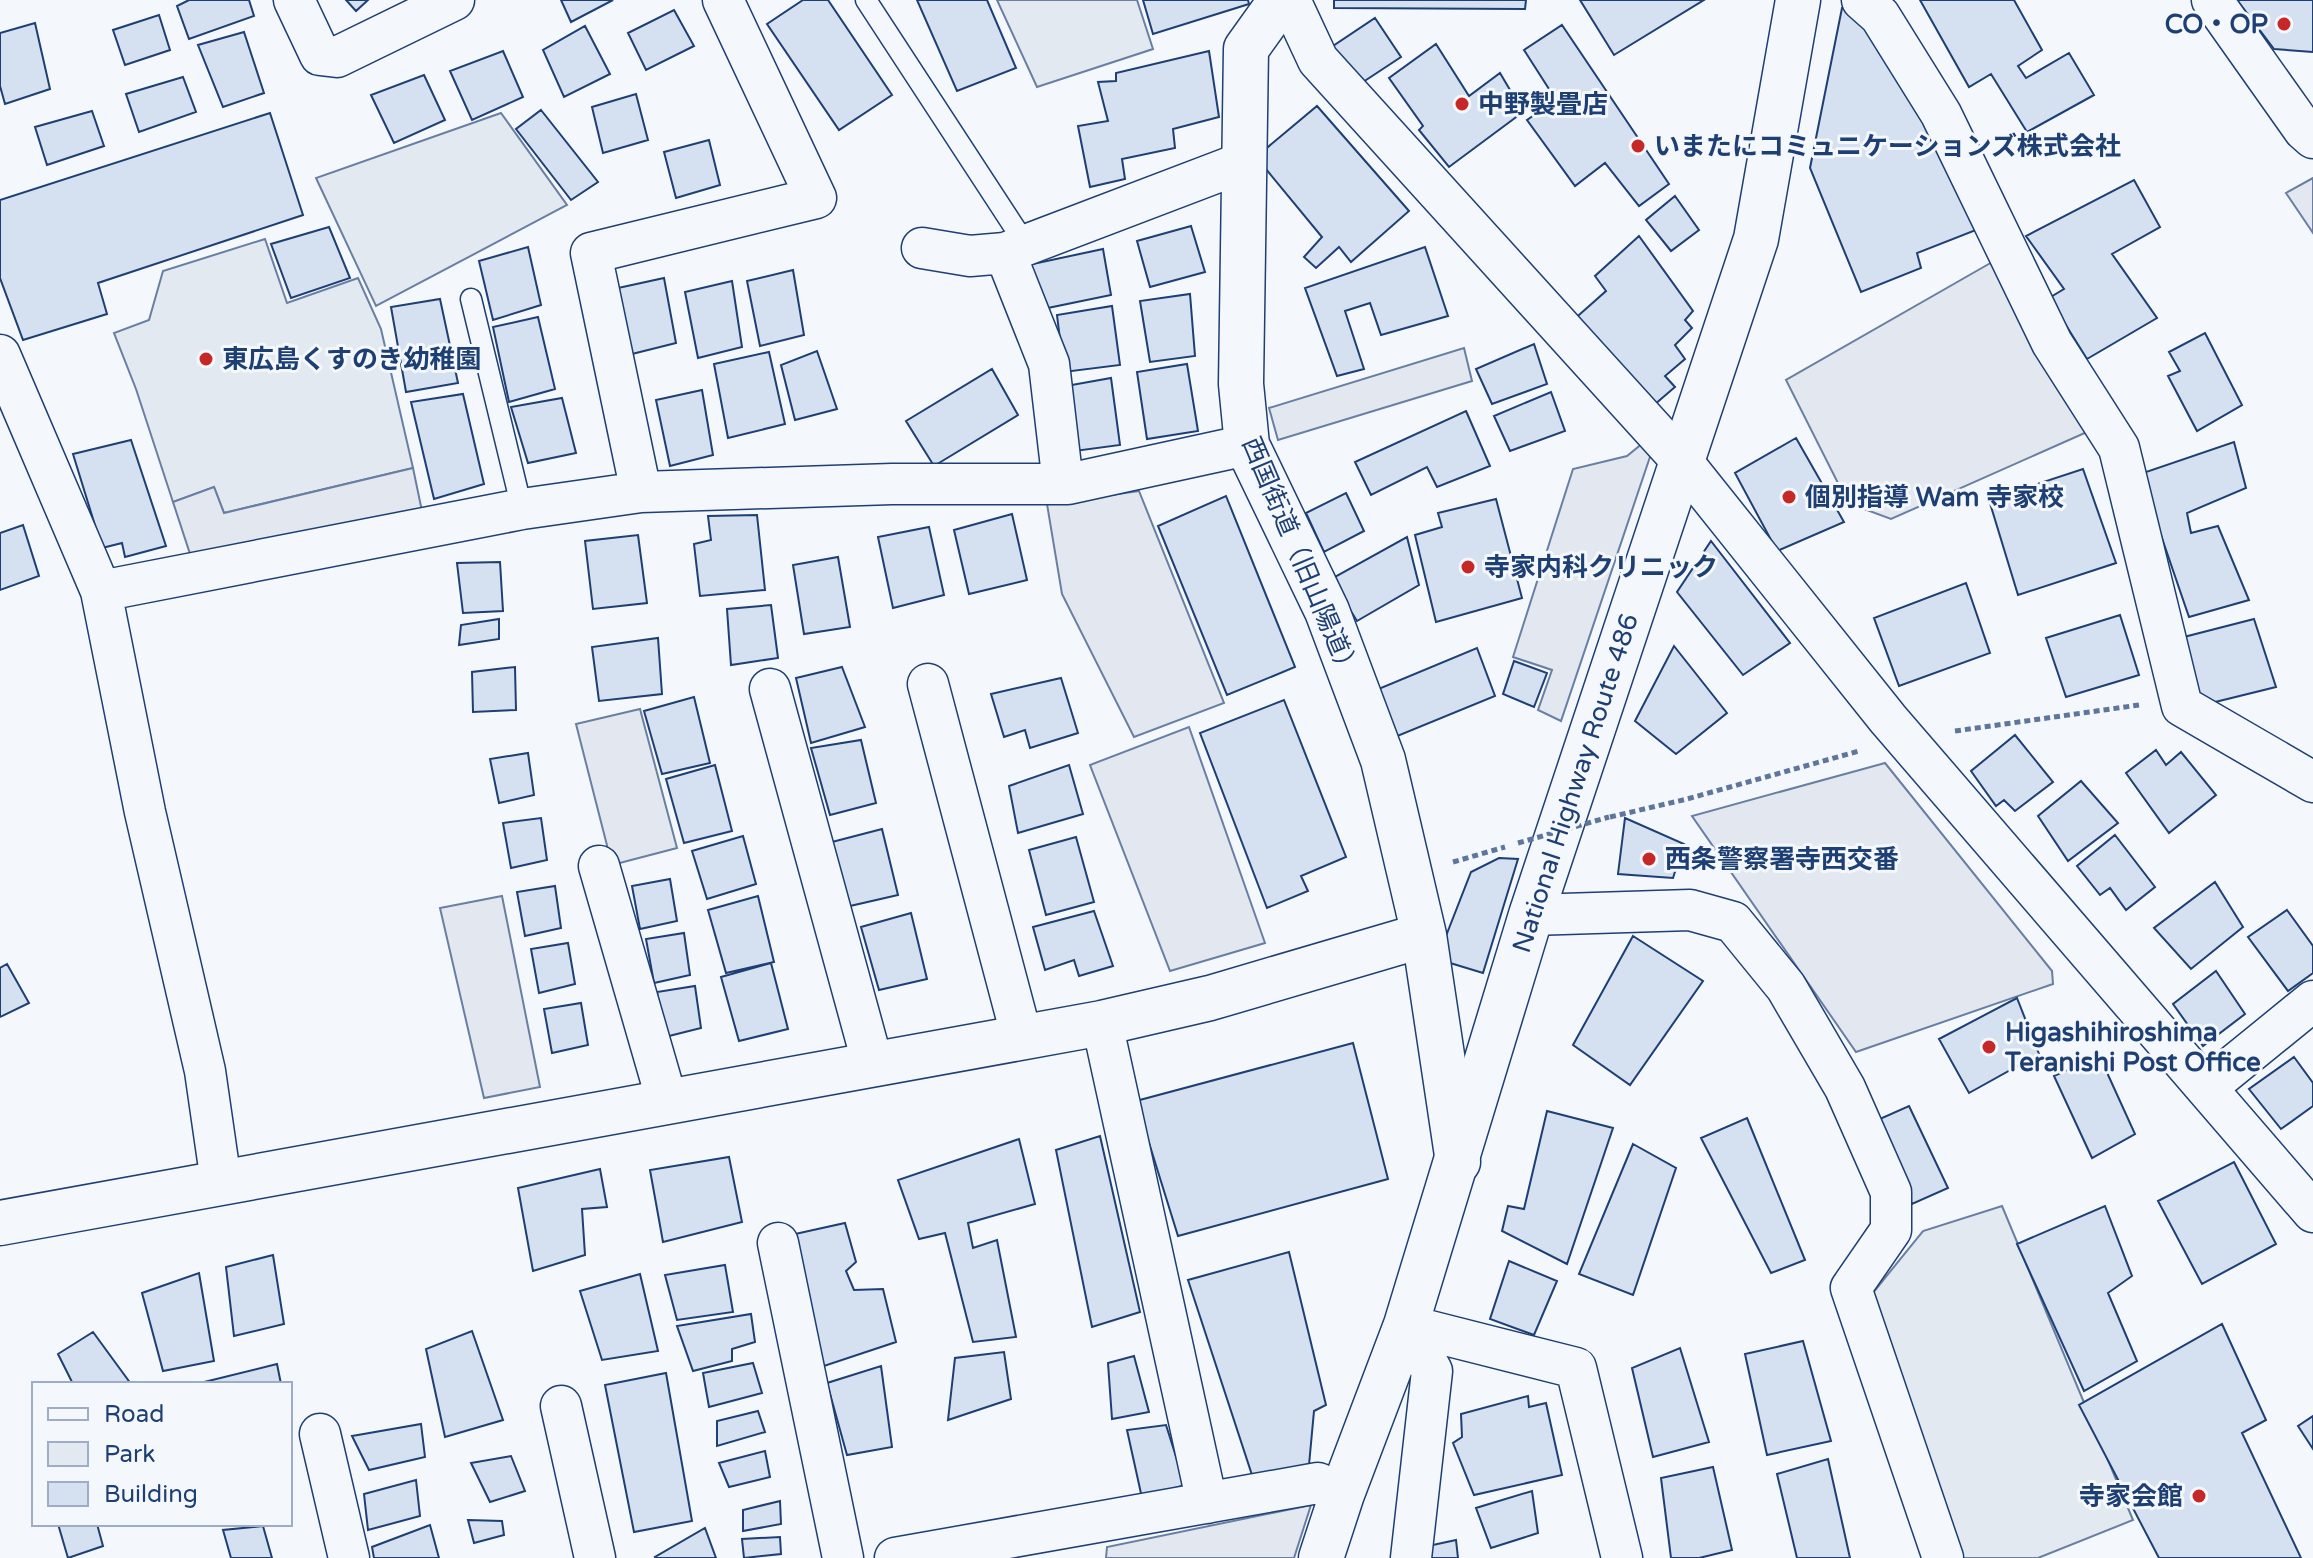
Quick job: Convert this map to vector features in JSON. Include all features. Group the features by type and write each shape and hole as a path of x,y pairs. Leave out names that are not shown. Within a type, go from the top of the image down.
{"main road":[{"name":"西国街道（旧山陽道）","path":"1281,0 1246,49 1241,384 1247,445 1327,611 1383,760 1424,935 1458,1162"},
{"name":"National Highway Route 486","path":"1321,1558 1406,1325 1531,915 1756,239 1798,0"},
{"path":"0,1223 1102,1023 1210,998 1424,935"}],"street":[{"path":"294,0 320,55 337,57 454,0"},
{"path":"641,492 591,253 816,198 723,0"},
{"path":"1290,0 1318,60 1681,460 1904,738 2313,1212"},
{"path":"1862,0 1880,16 1941,114 2052,343 2119,448 2182,706 2313,782"},
{"path":"2212,0 2304,130 2313,138"},
{"path":"922,248 970,256 1015,249 1244,162"},
{"path":"1015,249 1049,364 1063,484"},
{"path":"0,355 101,591 145,812 205,1071 221,1182"},
{"path":"101,591 522,509 641,492 892,484 1063,484 1247,445"},
{"path":"928,684 1022,1038"},
{"path":"770,689 873,1065"},
{"path":"599,866 667,1101"},
{"path":"1531,915 1690,910 1733,922 1786,987 1845,1088 1891,1192 1891,1230 1851,1288 1943,1558"},
{"path":"2206,1088 2313,1001"},
{"path":"1102,1023 1207,1503"},
{"path":"778,1243 843,1558"},
{"path":"1406,1325 1432,1371 1411,1558"},
{"path":"1406,1325 1576,1368 1622,1558"},
{"path":"561,1406 595,1558"},
{"path":"320,1434 349,1558"},
{"path":"895,1558 1318,1483 1342,1494"}],"lane":[{"path":"866,0 1015,249"},
{"path":"471,299 522,509"}],"path":[{"path":"1904,738 2179,699"},
{"path":"1449,863 1864,750"}],"green space":[{"path":"997,0 1137,0 1153,49 1037,87"},
{"path":"501,113 567,205 376,306 316,178"},
{"path":"265,239 287,303 358,278 381,329 413,468 224,513 214,487 173,502 114,333 149,320 163,271"},
{"path":"2002,1206 2133,1520 2038,1558 1959,1558 1872,1294 1923,1231"}],"shaded area":[{"path":"2313,178 2313,233 2286,193"},
{"path":"1994,261 2096,428 1891,519 1848,503 1786,380"},
{"path":"1464,348 1472,381 1278,440 1269,408"},
{"path":"1649,438 1654,445 1561,721 1538,710 1552,670 1513,657 1573,469 1627,456"},
{"path":"413,468 423,516 193,563 173,502 214,487 224,513"},
{"path":"1139,491 1224,703 1134,737 1062,594 1047,504"},
{"path":"640,709 677,848 612,865 576,724"},
{"path":"1189,727 1265,943 1170,971 1090,765"},
{"path":"1885,763 2052,971 2053,984 1856,1052 1692,816"},
{"path":"502,896 540,1087 484,1098 440,908"},
{"path":"1311,1505 1294,1558 1106,1558 1107,1547"}],"building":[{"path":"189,0 249,0 254,16 189,39 177,6"},
{"path":"346,0 368,0 356,11"},
{"path":"561,0 613,0 571,22"},
{"path":"803,0 828,0 892,95 839,130 767,24"},
{"path":"917,0 987,0 1016,68 957,91"},
{"path":"1143,0 1248,0 1249,4 1153,34"},
{"path":"1334,0 1526,0 1525,9 1334,8"},
{"path":"1580,0 1704,0 1614,55"},
{"path":"1920,0 2014,0 2042,50 2018,66 2026,78 2069,53 2094,95 2027,132 1991,74 1969,87"},
{"name":"CO・OP","path":"2237,0 2313,0 2313,52 2274,49"},
{"path":"1842,8 1853,8 1927,104 1976,230 1917,253 1921,268 1861,292 1810,168"},
{"path":"674,10 694,46 646,70 628,33"},
{"path":"159,15 170,50 125,65 113,30"},
{"path":"1375,18 1401,57 1357,86 1330,48"},
{"path":"35,23 50,89 5,104 0,86 0,33"},
{"path":"1562,25 1669,184 1639,206 1605,163 1575,186 1527,120 1556,100 1524,50"},
{"path":"585,26 610,74 564,97 543,50"},
{"path":"244,32 264,93 223,107 198,45"},
{"name":"中野製畳店","path":"1436,44 1469,96 1500,73 1523,112 1449,167 1419,130 1423,126 1389,78"},
{"path":"503,51 523,97 472,120 450,71"},
{"path":"1209,51 1219,117 1173,129 1175,148 1122,159 1125,179 1090,187 1078,126 1108,121 1098,82 1116,81 1116,73"},
{"path":"424,75 445,120 394,143 371,95"},
{"path":"183,77 196,112 139,132 126,94"},
{"path":"636,94 648,140 603,153 592,107"},
{"path":"1317,106 1409,211 1351,262 1339,247 1316,268 1304,257 1322,237 1256,157"},
{"path":"541,110 598,182 571,200 516,129"},
{"path":"92,111 104,146 47,165 35,127"},
{"path":"270,113 303,215 98,283 107,314 23,340 0,278 0,200"},
{"path":"709,140 720,185 676,198 664,152"},
{"path":"2134,180 2160,227 2112,254 2157,318 2087,359 2049,298 2064,289 2026,236"},
{"path":"1675,196 1699,230 1671,251 1646,220"},
{"path":"1191,226 1205,272 1150,287 1137,241"},
{"path":"329,227 350,278 291,298 271,244"},
{"path":"1639,236 1693,311 1685,320 1692,328 1675,345 1685,359 1665,376 1675,387 1647,411 1571,322 1606,291 1595,276"},
{"path":"528,247 541,305 493,320 479,261"},
{"path":"1425,247 1448,316 1381,335 1370,303 1345,311 1364,369 1337,376 1305,288"},
{"path":"1103,249 1111,295 1038,310 1028,265"},
{"path":"793,270 804,335 760,346 747,281"},
{"path":"664,278 676,343 632,354 618,288"},
{"path":"732,281 742,347 698,358 685,292"},
{"path":"1190,294 1195,356 1150,362 1140,301"},
{"path":"440,299 458,383 406,392 391,307"},
{"path":"1112,306 1120,365 1064,372 1057,315"},
{"path":"538,317 555,389 509,402 493,327"},
{"path":"2205,333 2242,405 2197,431 2168,376 2180,371 2169,352"},
{"path":"1534,344 1547,384 1492,404 1476,369"},
{"path":"817,351 837,409 795,420 781,365"},
{"path":"769,352 785,424 728,438 714,364"},
{"path":"1187,364 1198,431 1147,439 1137,372"},
{"path":"992,369 1018,415 934,466 906,421"},
{"path":"1111,378 1120,445 1075,451 1066,386"},
{"path":"702,390 713,455 670,466 656,400"},
{"path":"1551,392 1565,431 1510,451 1494,416"},
{"path":"463,394 484,484 434,499 411,402"},
{"path":"562,398 576,453 528,463 511,407"},
{"path":"1466,411 1490,466 1437,487 1427,467 1371,495 1355,462"},
{"name":"個別指導 Wam 寺家校","path":"1796,438 1844,522 1777,551 1735,473"},
{"path":"131,440 166,546 125,557 122,543 102,548 73,454"},
{"path":"2234,442 2246,488 2187,513 2191,533 2218,526 2249,600 2189,617 2140,474"},
{"path":"2083,469 2116,563 2018,595 1989,500"},
{"path":"1346,493 1364,531 1324,552 1306,513"},
{"path":"1226,496 1295,667 1227,695 1158,526"},
{"name":"寺家内科クリニック","path":"1496,499 1522,598 1436,622 1415,535 1442,527 1438,513"},
{"path":"1012,514 1027,580 969,594 954,530"},
{"path":"757,515 765,590 700,596 694,544 711,540 708,516"},
{"path":"23,525 39,576 0,590 0,533"},
{"path":"929,527 944,595 893,608 878,537"},
{"path":"638,535 647,603 593,609 585,541"},
{"path":"1407,537 1419,585 1357,621 1331,579"},
{"path":"1711,541 1790,643 1743,675 1677,592"},
{"path":"838,557 850,627 804,634 793,565"},
{"path":"500,562 503,611 463,613 457,563"},
{"path":"1966,583 1990,653 1899,686 1874,618"},
{"path":"771,605 778,658 731,665 727,609"},
{"path":"2120,615 2139,675 2066,697 2046,638"},
{"path":"499,619 499,639 459,645 461,625"},
{"path":"2254,619 2276,687 2203,705 2180,638"},
{"path":"658,638 662,694 599,701 592,647"},
{"path":"1674,646 1727,713 1676,754 1635,721"},
{"path":"1477,648 1495,696 1395,737 1376,690"},
{"path":"1514,661 1547,673 1534,707 1503,694"},
{"path":"515,667 516,710 473,712 472,672"},
{"path":"842,667 865,727 811,743 796,678"},
{"path":"1061,678 1078,733 1030,748 1025,730 1004,737 991,694"},
{"path":"694,697 710,763 662,774 644,711"},
{"path":"1284,700 1346,857 1301,876 1308,891 1267,908 1200,733"},
{"path":"2015,735 2053,782 2015,811 2004,800 1996,806 1971,771"},
{"path":"861,740 876,803 830,815 811,748"},
{"path":"2156,750 2166,765 2181,752 2216,795 2169,833 2126,773"},
{"path":"528,753 534,795 499,803 490,759"},
{"path":"715,765 732,831 684,843 666,779"},
{"path":"1069,765 1083,814 1018,833 1009,786"},
{"path":"2081,781 2118,823 2068,861 2038,816"},
{"path":"541,818 547,860 511,868 503,823"},
{"name":"西条警察署寺西交番","path":"1625,818 1684,844 1673,878 1618,874"},
{"path":"882,829 898,895 850,906 832,842"},
{"path":"2115,835 2155,887 2126,910 2110,888 2100,895 2077,866"},
{"path":"743,836 756,884 707,899 692,851"},
{"path":"1076,837 1094,902 1046,915 1029,850"},
{"path":"1499,858 1518,859 1483,973 1437,959 1471,872"},
{"path":"670,879 677,921 640,929 632,886"},
{"path":"2215,882 2243,927 2191,969 2154,928"},
{"path":"555,886 561,928 525,936 517,892"},
{"path":"758,896 774,962 726,973 708,910"},
{"path":"2287,910 2313,946 2313,973 2288,991 2248,937"},
{"path":"1094,911 1113,966 1079,976 1074,960 1045,970 1033,927"},
{"path":"911,913 927,979 879,990 861,927"},
{"path":"684,933 690,975 654,983 646,939"},
{"path":"1633,936 1703,981 1630,1085 1573,1045"},
{"path":"568,943 575,984 539,993 531,949"},
{"path":"771,963 788,1029 739,1041 721,977"},
{"path":"7,964 29,1003 0,1017 0,968"},
{"path":"2216,971 2245,1014 2203,1046 2173,1004"},
{"path":"695,986 701,1028 665,1037 657,992"},
{"name":"Higashihiroshima Teranishi Post Office","path":"2017,998 2039,1054 1969,1093 1939,1039"},
{"path":"581,1003 588,1045 552,1053 544,1009"},
{"path":"1353,1043 1388,1179 1178,1236 1136,1101"},
{"path":"2099,1055 2135,1134 2092,1158 2054,1076"},
{"path":"2294,1057 2313,1083 2313,1106 2281,1129 2249,1089"},
{"path":"1909,1106 1948,1188 1912,1204 1873,1122"},
{"path":"1547,1111 1613,1128 1567,1264 1502,1231 1508,1206 1524,1209"},
{"path":"1747,1118 1805,1260 1771,1273 1701,1138"},
{"path":"1100,1136 1140,1312 1092,1327 1056,1150"},
{"path":"1019,1139 1035,1204 968,1223 973,1248 997,1240 1016,1337 973,1342 945,1233 919,1239 898,1180"},
{"path":"1633,1144 1676,1168 1633,1295 1579,1274"},
{"path":"729,1157 742,1222 663,1242 650,1170"},
{"path":"2234,1162 2276,1244 2202,1284 2158,1201"},
{"path":"600,1169 607,1207 582,1209 585,1255 533,1271 518,1188"},
{"path":"2105,1206 2132,1276 2108,1293 2137,1361 2084,1391 2017,1244"},
{"path":"845,1223 856,1262 846,1271 854,1290 883,1289 896,1342 818,1368 795,1234"},
{"path":"1289,1252 1326,1405 1314,1411 1309,1465 1253,1478 1188,1280"},
{"path":"273,1255 284,1324 234,1336 226,1267"},
{"path":"1509,1261 1557,1281 1534,1335 1490,1319"},
{"path":"725,1265 733,1312 677,1320 665,1275"},
{"path":"199,1273 214,1361 163,1371 142,1293"},
{"path":"640,1274 658,1351 602,1360 580,1291"},
{"path":"751,1314 755,1342 732,1349 732,1361 693,1371 677,1326"},
{"name":"寺家会館","path":"2222,1324 2266,1420 2242,1433 2301,1558 2159,1558 2079,1405"},
{"path":"472,1331 503,1420 445,1437 426,1349"},
{"path":"93,1332 130,1382 72,1382 58,1354"},
{"path":"1803,1341 1831,1441 1767,1455 1745,1354"},
{"path":"1680,1348 1709,1442 1653,1457 1632,1368"},
{"path":"1004,1352 1011,1399 948,1420 955,1358"},
{"path":"1134,1356 1149,1412 1112,1419 1108,1363"},
{"path":"753,1363 762,1393 709,1407 703,1373"},
{"path":"277,1364 281,1382 204,1382"},
{"path":"881,1366 892,1447 847,1455 827,1383"},
{"path":"666,1373 692,1521 634,1532 605,1385"},
{"path":"1528,1396 1529,1407 1546,1403 1562,1475 1474,1495 1453,1443 1462,1437 1461,1414"},
{"path":"758,1411 765,1432 717,1446 717,1421"},
{"path":"2313,1416 2313,1449 2298,1426"},
{"path":"421,1424 425,1457 369,1470 352,1436"},
{"path":"1166,1425 1185,1485 1142,1498 1127,1430"},
{"path":"765,1451 770,1477 729,1487 719,1463"},
{"path":"511,1456 525,1491 490,1502 471,1463"},
{"path":"1828,1459 1850,1558 1797,1558 1777,1474"},
{"path":"1713,1467 1732,1550 1699,1558 1671,1558 1661,1478"},
{"path":"416,1480 420,1516 368,1530 364,1494"},
{"path":"1532,1491 1538,1533 1491,1548 1476,1508"},
{"path":"780,1501 781,1524 743,1531 743,1510"},
{"path":"468,1520 502,1521 504,1535 474,1543"},
{"path":"430,1525 439,1558 374,1558 372,1547"},
{"path":"59,1526 98,1526 103,1546 68,1558"},
{"path":"263,1526 272,1558 231,1558 223,1530"},
{"path":"705,1528 716,1558 655,1557"},
{"path":"780,1537 781,1554 744,1558 742,1539"},
{"path":"1456,1540 1458,1558 1430,1558 1428,1546"}],"place":[{"name":"CO・OP","path":"2284,24"},
{"name":"中野製畳店","path":"1462,104"},
{"name":"いまたにコミュニケーションズ株式会社","path":"1638,146"},
{"name":"東広島くすのき幼稚園","path":"206,359"},
{"name":"個別指導 Wam 寺家校","path":"1789,497"},
{"name":"寺家内科クリニック","path":"1468,567"},
{"name":"西条警察署寺西交番","path":"1649,859"},
{"name":"Higashihiroshima Teranishi Post Office","path":"1989,1047"},
{"name":"寺家会館","path":"2199,1496"}]}
